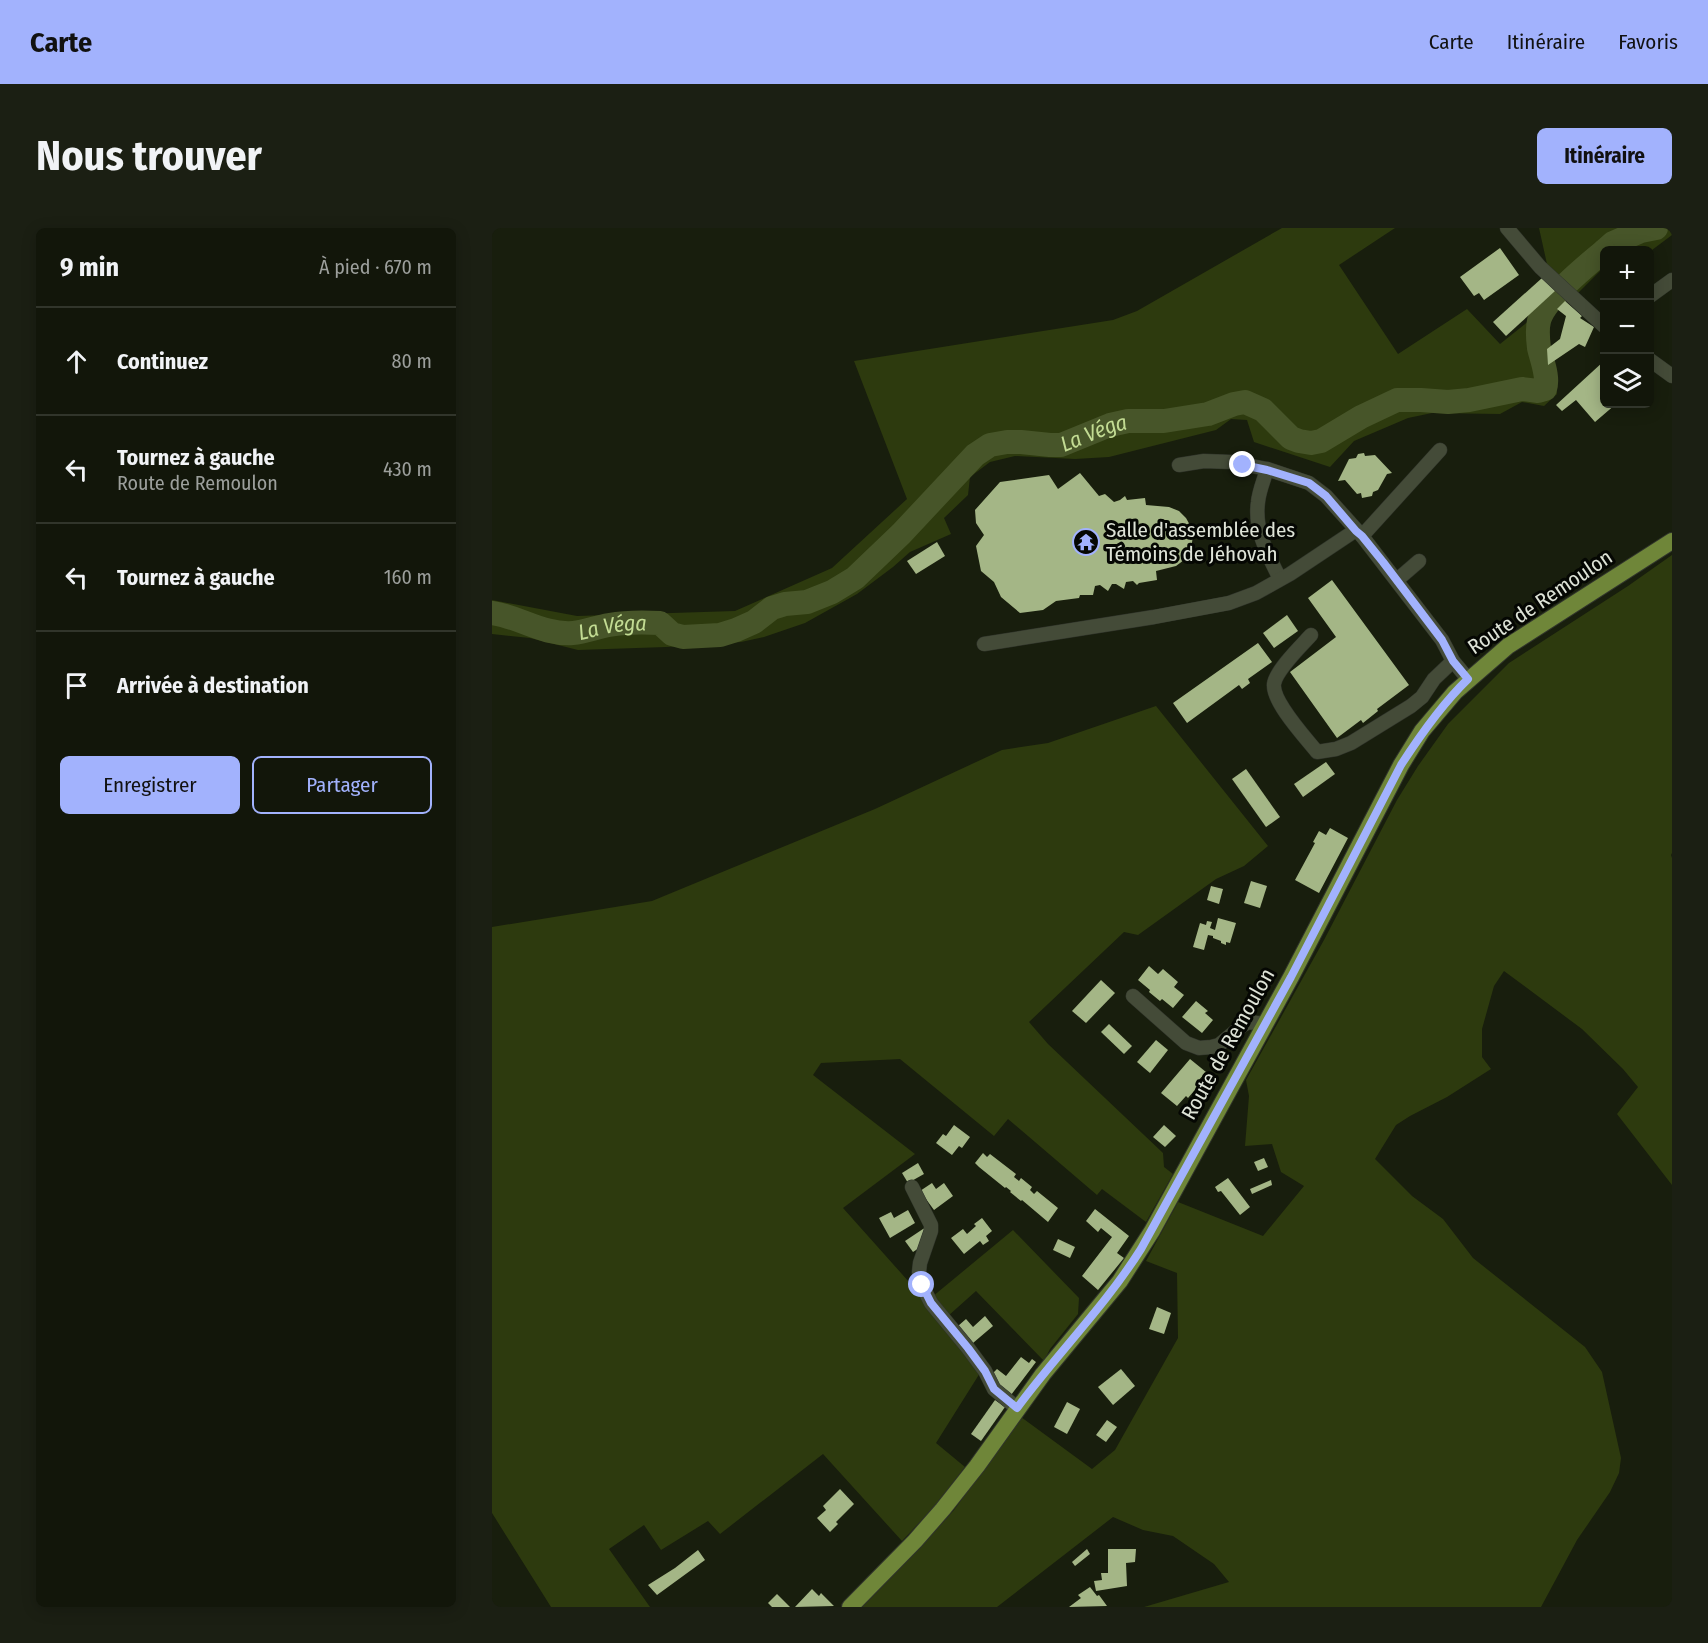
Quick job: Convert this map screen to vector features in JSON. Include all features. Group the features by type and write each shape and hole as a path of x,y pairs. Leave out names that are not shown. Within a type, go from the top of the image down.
{"main road":[{"name":"Route de Remoulon","path":"850,1607 943,1509 977,1466 1017,1408 1120,1281 1137,1255 1265,1024 1401,765 1422,731 1468,679 1508,646 1672,541"}],"street":[{"path":"1507,228 1558,285 1600,322"},
{"path":"1654,293 1672,280"},
{"path":"1654,363 1672,376"},
{"path":"984,644 1208,608 1247,596 1359,533 1440,450"},
{"path":"1179,465 1217,461 1267,470 1309,483 1326,496 1359,533 1442,640 1453,661 1468,679"},
{"path":"1267,470 1260,492 1258,516 1261,537 1280,579"},
{"path":"1397,580 1419,561"},
{"path":"1311,634 1285,663 1274,682 1276,693 1288,716 1317,752 1336,749 1351,743 1411,705 1422,697 1434,679 1453,661"},
{"path":"1132,996 1186,1043 1199,1047 1219,1045 1249,1022 1265,1024"},
{"path":"912,1187 931,1225 920,1263 919,1272 922,1285 931,1303 985,1371 994,1389 1017,1408"}],"green space":[{"path":"1282,228 1395,228 1339,265 1398,354 1467,309 1500,344 1535,316 1531,332 1536,369 1554,371 1557,394 1544,406 1522,402 1500,414 1432,413 1408,418 1354,441 1330,467 1254,442 1247,420 1231,419 1216,430 1109,457 1075,459 1015,456 990,462 970,477 968,495 944,518 951,534 910,552 857,594 805,623 764,637 741,642 578,650 530,638 492,634 492,600 577,616 735,611 832,568 907,499 854,361 1113,320 1137,311"},
{"path":"1539,228 1672,228 1672,235 1654,248 1654,246 1600,246 1600,271 1577,294 1547,264"},
{"path":"1672,555 1672,1185 1617,1114 1638,1087 1582,1029 1504,971 1494,986 1482,1029 1482,1057 1491,1069 1396,1125 1375,1159 1412,1196 1443,1219 1473,1258 1585,1347 1602,1372 1621,1458 1619,1473 1610,1492 1577,1540 1541,1607 1144,1607 1229,1582 1214,1564 1173,1536 1143,1530 1113,1517 997,1607 862,1607 954,1510 1021,1417 1092,1469 1115,1450 1178,1338 1177,1273 1146,1261 1178,1202 1263,1236 1304,1186 1281,1172 1272,1144 1245,1146 1249,1096 1246,1080 1324,940 1397,800 1418,766 1448,724 1509,663"},
{"path":"1156,706 1268,846 1244,866 1216,879 1138,935 1124,932 1029,1022 1048,1044 1163,1153 1164,1167 1173,1174 1146,1222 1102,1189 1097,1195 1008,1119 994,1136 900,1059 821,1063 813,1075 915,1154 843,1208 926,1301 939,1324 980,1373 936,1443 965,1467 934,1507 902,1541 823,1454 720,1534 708,1521 661,1550 644,1525 609,1549 650,1607 551,1607 492,1513 492,927 652,901 875,809 1002,750 1048,743"},
{"path":"1013,1230 1079,1298 1078,1314 1050,1349 1044,1361 976,1291 948,1316 932,1297"}],"building":[{"path":"1500,248 1519,275 1484,300 1479,293 1474,296 1460,277"},
{"path":"1542,278 1555,291 1506,336 1493,322"},
{"path":"1565,301 1582,316 1580,318 1594,327 1585,347 1579,344 1548,365 1547,349 1560,339 1566,316 1557,309"},
{"path":"1600,365 1600,408 1611,408 1595,422 1576,400 1562,411 1556,405"},
{"path":"1364,453 1365,456 1375,455 1392,473 1387,474 1372,496 1362,498 1361,493 1357,494 1345,480 1338,481 1349,459"},
{"name":"Salle d'assemblée des Témoins de Jéhovah","path":"1080,473 1099,496 1105,494 1114,502 1125,496 1127,500 1145,498 1146,505 1169,507 1179,511 1191,527 1193,535 1191,550 1176,566 1156,571 1157,580 1137,585 1133,581 1126,582 1124,589 1112,584 1108,591 1100,585 1095,586 1093,595 1080,595 1079,598 1056,601 1043,610 1020,613 1001,597 994,582 981,571 976,546 984,535 976,523 975,510 1000,482 1049,475 1058,489"},
{"path":"937,542 945,556 916,574 907,561"},
{"path":"1332,580 1409,685 1377,709 1378,711 1363,723 1361,720 1337,738 1290,672 1336,637 1308,598"},
{"path":"1287,615 1298,631 1274,648 1263,633"},
{"path":"1258,643 1272,662 1248,679 1250,683 1242,689 1239,685 1187,723 1173,703"},
{"path":"1326,762 1335,774 1303,797 1294,784"},
{"path":"1246,769 1280,817 1266,827 1232,779"},
{"path":"1330,828 1348,838 1319,893 1295,880 1319,831 1326,835"},
{"path":"1251,881 1267,886 1260,908 1244,903"},
{"path":"1211,886 1223,889 1219,904 1207,900"},
{"path":"1218,918 1236,923 1230,943 1226,942 1226,945 1208,935 1204,950 1193,947 1200,923 1206,925 1207,921 1212,922 1210,928 1215,930"},
{"path":"1149,966 1158,974 1163,969 1178,982 1174,987 1184,995 1173,1008 1162,999 1160,1001 1138,980"},
{"path":"1101,980 1115,993 1086,1023 1072,1011"},
{"path":"1196,1001 1208,1011 1205,1013 1213,1020 1202,1033 1182,1017"},
{"path":"1109,1024 1132,1046 1124,1054 1101,1032"},
{"path":"1156,1040 1168,1050 1150,1073 1137,1062"},
{"path":"1190,1059 1206,1072 1197,1082 1200,1084 1188,1098 1186,1096 1177,1106 1161,1093"},
{"path":"954,1125 970,1137 962,1148 959,1146 952,1155 936,1143 943,1134 946,1136"},
{"path":"1164,1125 1176,1136 1165,1147 1153,1137"},
{"path":"983,1153 987,1157 990,1154 1016,1174 1014,1177 1019,1181 1021,1178 1032,1187 1030,1190 1034,1194 1037,1191 1058,1208 1048,1222 975,1163"},
{"path":"1264,1158 1268,1167 1258,1171 1254,1162"},
{"path":"918,1163 924,1174 908,1183 902,1173"},
{"path":"1228,1178 1250,1207 1240,1215 1221,1191 1218,1192 1215,1187"},
{"path":"1271,1180 1272,1185 1252,1194 1250,1189"},
{"path":"932,1183 936,1189 944,1183 953,1196 934,1210 920,1191"},
{"path":"1095,1209 1129,1236 1117,1253 1124,1258 1098,1290 1082,1276 1112,1237 1101,1228 1098,1232 1086,1221"},
{"path":"908,1210 915,1223 890,1238 879,1218 891,1212 894,1218"},
{"path":"982,1218 992,1231 986,1236 989,1241 983,1245 980,1241 964,1254 951,1238 963,1229 967,1234"},
{"path":"926,1227 919,1248 913,1252 905,1241"},
{"path":"1058,1239 1075,1247 1070,1258 1053,1250"},
{"path":"1157,1307 1171,1313 1164,1334 1149,1329"},
{"path":"985,1316 993,1326 973,1343 958,1326 966,1319 973,1327"},
{"path":"1021,1357 1029,1363 1032,1359 1036,1362 1011,1395 993,1381 994,1372 997,1369 1006,1376"},
{"path":"1121,1369 1135,1386 1113,1405 1098,1387"},
{"path":"995,1400 1005,1407 981,1441 971,1434"},
{"path":"1067,1402 1080,1409 1067,1434 1054,1427"},
{"path":"1107,1420 1117,1427 1106,1442 1096,1435"},
{"path":"840,1489 854,1504 836,1522 838,1524 830,1532 817,1518 826,1510 823,1506"},
{"path":"1087,1549 1090,1554 1075,1566 1072,1562"},
{"path":"1108,1549 1136,1549 1135,1562 1126,1563 1127,1586 1096,1591 1094,1581 1102,1580 1101,1573 1108,1573"},
{"path":"698,1550 705,1560 657,1595 648,1585 675,1568"},
{"path":"1090,1587 1107,1606 1069,1607 1081,1598 1078,1595"},
{"path":"812,1589 819,1596 821,1593 834,1606 795,1607"},
{"path":"777,1594 790,1607 772,1607 768,1603"}],"waterway":[{"name":"La Véga","path":"1610,246 1641,231 1656,228"},
{"name":"La Véga","path":"492,613 541,629 562,633 615,624 647,622 660,623 672,634 683,637 720,635 754,622 772,608 807,602 832,592 855,578 901,534 975,455 990,445 1007,442 1061,445 1110,425 1128,421 1164,421 1208,414 1245,402 1263,410 1291,438 1311,443 1321,441 1361,417 1397,400 1448,402 1522,389 1538,391 1545,389 1546,374 1539,348 1539,321 1557,293 1600,254"}],"place":[{"name":"Salle d'assemblée des Témoins de Jéhovah","path":"1086,542"}],"route":[{"path":"922,1285 931,1303 985,1371 990,1384 1017,1408 1120,1281 1141,1249 1291,977 1401,765 1422,731 1468,679 1453,661 1442,640 1383,562 1326,496 1309,483 1243,465"}]}
